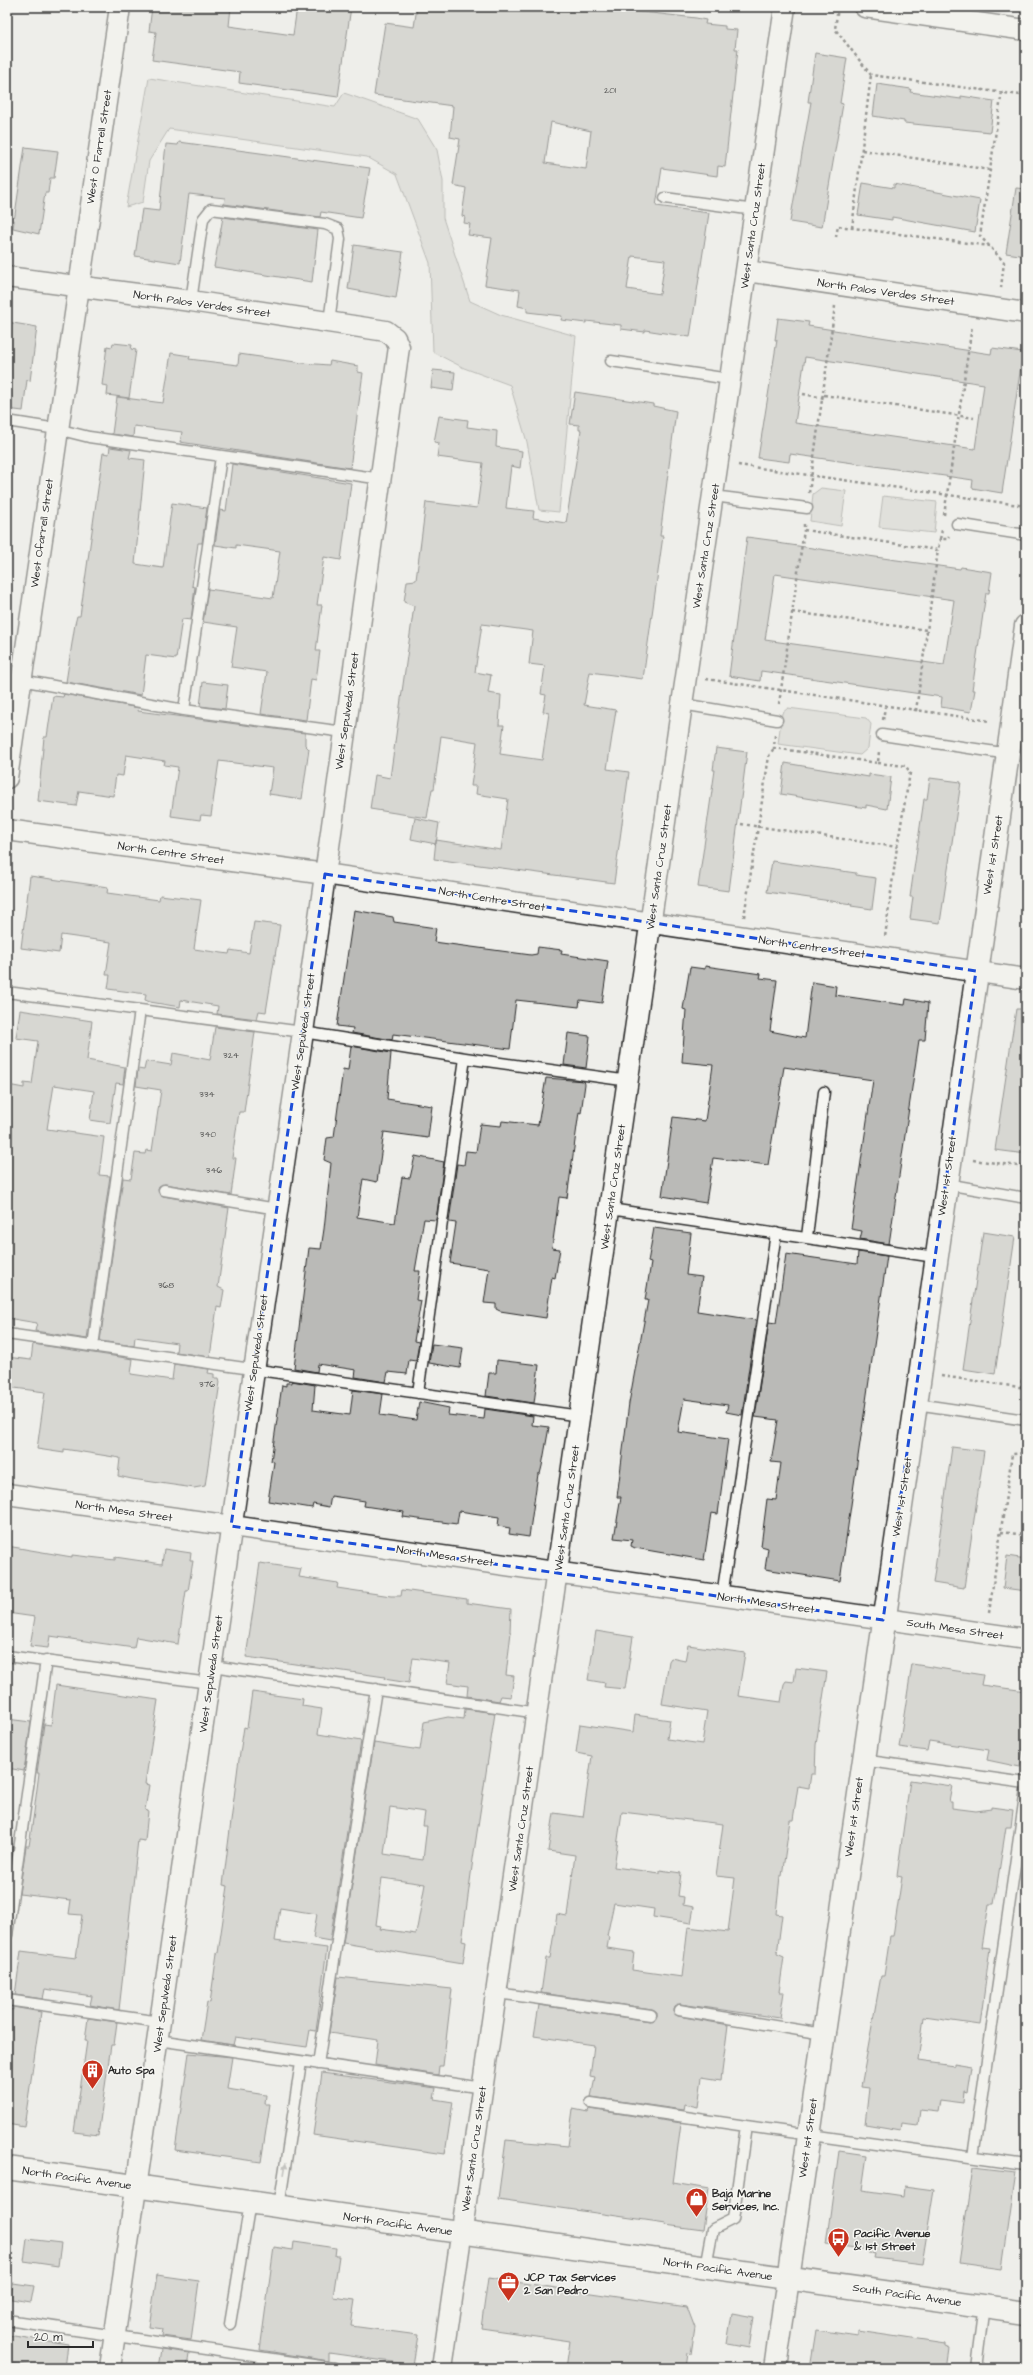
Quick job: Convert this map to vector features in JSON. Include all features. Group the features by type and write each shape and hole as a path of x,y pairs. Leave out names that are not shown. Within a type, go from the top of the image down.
{"street":[{"name":"West O Farrell Street","path":"78,287 120,7"},
{"name":"West Santa Cruz Street","path":"442,2368 498,1993 686,675 714,496 785,7"},
{"path":"865,7 1026,30"},
{"name":"North Palos Verdes Street","path":"747,271 1026,313"},
{"name":"North Palos Verdes Street","path":"7,277 191,301 329,322 386,331 395,338"},
{"name":"West Ofarrell Street","path":"7,778 78,287"},
{"name":"West Sepulveda Street","path":"110,2368 303,1032 344,732 382,479 399,347 395,338"},
{"name":"West 1st Street","path":"775,2368 862,1760 916,1404 935,1257 1026,626"},
{"name":"North Centre Street","path":"7,830 325,874 1026,979"},
{"name":"North Mesa Street","path":"7,1494 883,1620"},
{"name":"South Mesa Street","path":"883,1620 1026,1639"},
{"name":"North Pacific Avenue","path":"7,2168 788,2279"},
{"name":"South Pacific Avenue","path":"788,2279 1026,2312"}],"lane":[{"path":"665,198 755,210"},
{"path":"191,301 203,219 206,212 211,209 325,224 338,230 340,239 329,322"},
{"path":"611,361 730,379"},
{"path":"7,421 57,429 90,437 382,479"},
{"path":"184,710 221,457"},
{"path":"714,496 807,508"},
{"path":"957,524 1026,535"},
{"path":"21,680 184,710 344,732"},
{"path":"682,704 777,720"},
{"path":"882,735 1008,754"},
{"path":"7,992 303,1032 465,1058 629,1081"},
{"path":"93,1346 140,1010"},
{"path":"418,1393 465,1058"},
{"path":"807,1237 824,1092"},
{"path":"946,1184 1026,1198"},
{"path":"164,1190 277,1208"},
{"path":"610,1209 935,1257"},
{"path":"722,1596 776,1233"},
{"path":"7,1334 254,1371 580,1416"},
{"path":"916,1404 1026,1420"},
{"path":"7,1656 376,1689 538,1713"},
{"path":"7,1935 46,1660"},
{"path":"318,2064 376,1689"},
{"path":"862,1760 1026,1784"},
{"path":"973,2157 1026,1788"},
{"path":"498,1993 651,2015"},
{"path":"7,2000 301,2062 483,2088"},
{"path":"679,2010 823,2034"},
{"path":"279,2207 301,2062"},
{"path":"590,2103 1026,2165"},
{"path":"706,2267 713,2230 733,2219 746,2126"},
{"path":"230,2324 250,2202"},
{"path":"976,2368 984,2305"},
{"path":"7,2320 115,2336 276,2364 334,2368"}],"path":[{"path":"838,7 836,29 871,75 852,228"},
{"path":"871,75 1002,91 1020,95"},
{"path":"998,309 1004,262 980,236 1002,91"},
{"path":"862,150 990,170"},
{"path":"836,237 838,226 990,246"},
{"path":"741,937 769,756 774,748 780,690 824,396 838,285"},
{"path":"944,517 975,305"},
{"path":"803,394 974,418"},
{"path":"718,462 947,496 1026,506"},
{"path":"940,539 947,539 957,524"},
{"path":"916,711 942,525"},
{"path":"804,530 938,550"},
{"path":"792,612 927,630"},
{"path":"686,675 885,707 1012,725"},
{"path":"878,763 885,707"},
{"path":"774,748 906,766 910,773 897,847 882,958"},
{"path":"741,824 897,847"},
{"path":"950,1157 1026,1167"},
{"path":"1021,1388 1026,1353"},
{"path":"920,1374 1026,1388"},
{"path":"986,1634 1012,1454 1025,1453 1026,1442"},
{"path":"1001,1532 1026,1535"}],"highlighted area":[{"path":"325,874 976,971 883,1620 231,1526"}],"shaded area":[{"path":"149,78 335,107 344,93 418,119 437,150 443,181 443,218 470,301 501,315 576,336 559,512 539,510 527,442 510,385 464,368 433,352 430,263 397,174 367,157 169,129 149,161 143,202 126,207"},
{"path":"821,488 846,491 841,526 810,521 813,494"},
{"path":"883,496 937,502 934,533 879,527"},
{"path":"788,708 866,718 871,724 868,748 860,755 778,744 782,713"}],"building":[{"path":"152,7 231,7 229,26 293,35 297,7 351,7 338,97 239,83 240,72 152,60 156,32 149,31"},
{"path":"417,7 597,7 696,18 706,20 705,24 725,26 725,29 737,30 735,49 738,49 725,167 718,166 717,176 662,168 656,206 709,213 690,337 645,330 645,332 621,329 621,325 561,320 562,316 527,312 527,308 518,306 520,290 485,285 492,238 468,235 470,224 464,223 465,217 462,216 466,188 453,185 460,139 450,137 453,106 374,95 385,23 414,27","holes":["551,122 591,131 586,169 545,163","632,256 665,260 660,294 627,289"]},
{"path":"815,53 847,58 840,103 843,104 822,227 790,222 811,102 808,102"},
{"path":"877,84 911,89 910,92 961,99 961,96 994,101 990,132 904,123 904,121 873,116"},
{"path":"179,142 370,168 361,218 321,212 320,217 224,204 225,198 189,194 180,263 135,256 142,209 159,211 166,144 178,145"},
{"path":"25,147 58,151 54,178 50,178 48,193 45,193 39,234 13,228"},
{"path":"863,183 894,188 894,184 980,200 975,232 892,217 892,220 858,215"},
{"path":"1016,188 1026,189 1026,256 1006,253"},
{"path":"223,217 318,230 312,282 214,267"},
{"path":"354,245 403,252 396,298 348,289"},
{"path":"778,318 809,322 808,326 991,354 992,348 1023,352 1002,493 972,488 973,480 790,454 789,462 758,458 777,340 775,340","holes":["805,357 984,384 975,449 795,423"]},
{"path":"7,322 37,327 30,381 27,380 23,411 7,409"},
{"path":"113,343 132,345 131,349 136,350 129,398 107,395 108,386 102,385 107,346 112,347"},
{"path":"171,353 190,356 189,359 238,365 239,354 303,363 329,365 330,361 358,366 358,372 363,373 350,468 180,442 182,432 134,426 133,437 112,434 117,397 163,403"},
{"path":"433,370 455,372 453,391 431,388"},
{"path":"575,392 653,404 653,406 676,411 660,536 663,536 643,679 590,672 584,705 616,710 607,769 629,772 614,883 434,859 436,840 501,850 508,799 476,794 477,786 471,786 477,742 441,736 434,789 432,789 427,818 370,809 375,775 390,778 414,606 404,602 407,581 416,580 426,502 477,508 483,463 437,457 439,443 434,442 439,416 468,420 467,427 497,431 496,447 522,451 520,468 511,466 506,508 534,511 533,518 566,523 581,430 579,430 579,425 570,424","holes":["482,624 533,631 529,664 545,666 541,694 546,695 543,712 549,713 542,760 500,754 504,725 499,725 501,695 488,693 491,675 475,672"]},
{"path":"110,447 131,450 129,458 145,460 135,564 163,568 172,503 207,508 202,543 198,543 192,586 195,587 191,620 182,619 176,659 146,655 141,695 66,682 75,624 77,616 80,616 103,453 109,454"},
{"path":"232,464 351,483 341,560 324,557 317,605 322,605 316,651 320,651 316,680 311,679 306,720 261,714 267,672 231,667 237,627 203,622 208,589 273,598 280,551 236,545 236,548 215,545 220,510 226,511"},
{"path":"747,537 777,541 777,543 960,569 961,567 992,572 989,593 986,593 972,690 975,690 971,712 941,707 942,697 761,671 760,681 729,676","holes":["775,574 954,600 944,665 765,640"]},
{"path":"203,682 228,685 225,709 200,706"},
{"path":"64,694 139,708 138,711 305,733 305,745 309,749 302,799 269,794 273,768 219,761 211,816 201,815 200,820 171,816 178,767 164,765 165,761 126,755 123,776 116,775 113,796 79,791 76,806 38,801 44,737 47,737 53,696 63,697"},
{"path":"716,748 747,752 729,891 698,887 715,770 713,770"},
{"path":"785,763 869,777 869,774 891,777 887,809 866,805 866,808 781,794"},
{"path":"930,778 961,782 940,923 910,919 913,897 910,897 924,799 927,799"},
{"path":"415,818 439,823 436,844 411,839"},
{"path":"772,861 856,873 856,875 876,878 872,909 851,906 852,904 767,892"},
{"path":"30,876 108,887 107,893 159,900 160,895 201,900 194,949 229,954 230,950 249,953 254,922 280,925 266,1012 259,1011 257,1019 217,1014 218,1006 181,1000 180,1007 150,1002 145,1000 146,994 108,989 110,975 106,975 111,942 61,935 59,953 21,948"},
{"path":"354,910 393,917 394,922 436,928 434,942 531,955 537,954 538,947 562,950 561,954 608,961 602,1003 580,1000 579,1007 516,1000 510,1049 393,1034 392,1040 352,1033 353,1028 337,1026"},
{"path":"705,966 761,974 760,978 777,980 770,1031 805,1038 812,982 836,986 835,995 905,1005 906,999 928,1003 925,1040 919,1040 889,1244 860,1239 862,1231 851,1229 873,1080 784,1067 768,1165 713,1158 706,1203 662,1196 673,1117 705,1121 713,1065 682,1062 686,1010 683,1009 690,967 705,969"},
{"path":"1016,1009 1026,1009 1026,1154 995,1150"},
{"path":"20,1010 92,1021 87,1060 125,1067 123,1084 116,1083 110,1123 90,1120 94,1091 54,1085 47,1129 104,1137 99,1175 110,1176 87,1339 35,1331 37,1323 7,1318 8,1085 24,1088 24,1083 32,1084 38,1041 16,1038"},
{"path":"215,1027 255,1032 244,1112 239,1112 232,1158 236,1158 231,1195 165,1184 159,1186 158,1189 163,1196 229,1208 218,1287 224,1290 221,1308 217,1307 210,1357 176,1352 177,1343 135,1337 134,1346 100,1341 123,1178 131,1179 135,1153 145,1154 146,1150 152,1151 161,1090 136,1086 138,1069 144,1070 146,1061 171,1065 173,1053 210,1060"},
{"path":"568,1033 590,1036 586,1068 564,1065"},
{"path":"351,1046 391,1053 387,1099 432,1106 428,1138 384,1132 377,1182 363,1179 357,1217 395,1223 402,1177 410,1178 415,1156 444,1162 436,1220 424,1219 415,1271 420,1271 416,1300 421,1301 414,1341 419,1342 416,1361 409,1360 407,1374 388,1372 386,1382 355,1377 356,1370 318,1364 317,1372 294,1368 309,1248 321,1249 324,1229 331,1163 324,1160 327,1138 334,1137 343,1069 348,1070"},
{"path":"546,1078 584,1081 585,1084 581,1113 579,1112 567,1198 559,1197 552,1248 560,1249 555,1278 552,1277 546,1318 500,1311 496,1309 496,1304 484,1303 489,1269 450,1263 456,1223 449,1222 457,1164 464,1165 466,1151 476,1152 480,1124 501,1126 502,1121 538,1125"},
{"path":"654,1228 691,1233 686,1275 702,1277 697,1311 756,1320 742,1415 726,1412 728,1405 684,1399 678,1432 728,1439 718,1514 711,1513 704,1560 635,1548 631,1546 632,1540 614,1538 621,1497 617,1497 629,1403 648,1300 645,1300 651,1263 648,1262"},
{"path":"983,1232 1015,1237 995,1374 963,1369"},
{"path":"858,1252 887,1256 840,1581 765,1569 768,1548 761,1546 767,1499 776,1500 781,1463 771,1462 778,1420 755,1417 769,1322 776,1323 786,1254 857,1264"},
{"path":"33,1344 133,1359 131,1374 172,1380 174,1364 209,1369 208,1373 214,1374 214,1378 219,1378 220,1382 205,1486 194,1488 118,1476 120,1458 64,1449 64,1453 37,1449 45,1392 7,1387 7,1357 31,1360"},
{"path":"432,1344 463,1348 460,1368 429,1363"},
{"path":"497,1360 539,1365 534,1403 486,1396 489,1373 496,1373"},
{"path":"292,1381 315,1385 313,1410 350,1415 353,1390 383,1394 380,1415 416,1420 419,1402 449,1408 448,1415 484,1419 485,1409 533,1416 532,1425 549,1427 542,1466 540,1474 538,1474 529,1537 509,1534 510,1528 498,1526 499,1517 459,1511 457,1524 403,1517 404,1512 364,1506 365,1501 331,1496 329,1507 313,1504 312,1508 268,1501 274,1462 271,1461 282,1385 286,1386 286,1383 292,1383"},
{"path":"952,1447 984,1451 964,1588 933,1583"},
{"path":"7,1546 72,1557 72,1555 115,1560 115,1557 162,1564 164,1549 191,1553 190,1561 193,1561 188,1591 186,1591 178,1644 136,1637 134,1648 50,1636 48,1648 30,1646 35,1617 7,1613"},
{"path":"1007,1556 1026,1559 1026,1591 1003,1588"},
{"path":"260,1563 301,1569 299,1577 338,1583 337,1588 391,1596 401,1596 402,1590 467,1599 467,1603 511,1609 511,1632 506,1675 514,1676 511,1697 501,1696 499,1701 467,1696 468,1686 447,1683 450,1663 413,1658 409,1683 384,1679 385,1677 246,1657"},
{"path":"596,1631 633,1637 625,1689 604,1687 605,1683 588,1680"},
{"path":"688,1645 745,1653 738,1696 781,1702 784,1684 786,1681 794,1682 796,1668 827,1672 816,1745 815,1774 811,1774 809,1788 798,1786 793,1820 790,1820 782,1876 780,1876 776,1914 782,1915 777,1954 784,1957 779,1992 784,1992 780,2018 680,2004 674,2006 673,2012 678,2016 728,2025 721,2080 702,2077 698,2107 684,2104 683,2110 591,2097 595,2078 590,2077 594,2045 534,2036 539,2005 650,2021 657,2016 657,2012 652,2009 541,1993 546,1958 550,1958 557,1914 567,1916 575,1855 548,1851 554,1813 583,1817 592,1756 576,1753 580,1724 633,1732 635,1715 670,1720 667,1739 702,1744 707,1711 662,1704 669,1661 671,1658 685,1661","holes":["622,1812 723,1824 716,1876 735,1878 728,1932 688,1927 682,1977 632,1970 634,1952 607,1948 609,1937 607,1936 614,1903 654,1909 653,1917 691,1923 694,1907 683,1905 684,1897 678,1896 681,1873 660,1870 660,1873 614,1867"]},
{"path":"912,1664 983,1675 981,1685 1026,1691 1026,1732 1020,1767 987,1760 989,1750 929,1741 927,1751 899,1747"},
{"path":"56,1685 158,1700 145,1784 149,1785 145,1810 148,1811 145,1841 138,1840 119,2010 90,2005 92,1996 45,1989 43,1999 15,1995 21,1951 76,1958 82,1915 69,1914 71,1900 19,1894 26,1846 29,1846 34,1812 39,1773 37,1773 44,1724 51,1725"},
{"path":"252,1692 303,1699 302,1706 322,1709 318,1734 361,1741 330,1941 313,1938 317,1914 280,1908 275,1941 327,1948 316,2031 310,2030 307,2047 235,2037 233,2045 201,2040 207,2002 210,2003 228,1886 223,1885 238,1766 244,1727 247,1728"},
{"path":"465,1709 495,1713 462,1941 466,1942 463,1963 343,1943 374,1743 420,1750 424,1722 448,1717 464,1719","holes":["390,1807 425,1812 423,1826 427,1826 423,1860 384,1854","382,1878 425,1884 416,1934 380,1929 381,1926 376,1925"]},
{"path":"7,1719 31,1722 24,1771 7,1768"},
{"path":"910,1780 952,1786 949,1802 952,1802 952,1808 976,1811 991,1809 991,1807 1013,1810 1011,1827 1006,1827 994,1904 989,1904 982,1947 990,1948 980,2025 924,2017 918,2061 954,2066 954,2063 972,2066 968,2093 965,2092 964,2103 940,2100 938,2112 920,2110 918,2125 902,2123 901,2130 865,2124 869,2088 861,2087 881,1976 884,1976 890,1936 893,1936 902,1877 897,1876"},
{"path":"7,1843 13,1844 7,1889"},
{"path":"338,1977 452,1989 443,2066 439,2066 438,2075 375,2065 378,2040 329,2033"},
{"path":"13,2007 41,2012 24,2127 7,2124 7,2009 13,2010"},
{"name":"Auto Spa","path":"88,2018 117,2022 114,2045 111,2045 98,2135 74,2132 87,2041 85,2041"},
{"path":"189,2053 232,2057 227,2089 266,2095 265,2104 270,2104 261,2162 175,2150"},
{"path":"322,2073 436,2088 434,2099 453,2102 445,2154 313,2135"},
{"path":"573,2109 588,2112 589,2109 681,2123 673,2183 709,2189 703,2230 665,2225 666,2223 498,2199 506,2140 568,2146"},
{"path":"839,2151 867,2155 862,2190 903,2196 904,2186 934,2190 922,2264 874,2258 875,2254 870,2253 870,2250 826,2244"},
{"path":"973,2167 1016,2172 1002,2269 959,2263"},
{"path":"27,2239 61,2243 58,2266 24,2261"},
{"path":"294,2242 336,2248 335,2256 339,2256 333,2297 355,2300 351,2326 418,2335 413,2365 329,2353 329,2361 260,2350 274,2247 293,2250"},
{"path":"157,2275 199,2281 191,2340 162,2336 163,2329 149,2327"},
{"path":"488,2278 687,2307 695,2328 691,2354 688,2353 686,2368 566,2368 570,2341 481,2328"},
{"path":"13,2283 34,2286 31,2302 11,2299"},
{"path":"732,2313 754,2317 749,2348 727,2344"},
{"path":"816,2330 858,2336 858,2331 945,2344 945,2346 950,2348 947,2368 810,2368"},
{"path":"7,2335 68,2344 65,2368 42,2368 7,2363"},
{"path":"161,2349 189,2353 187,2368 158,2368"},
{"path":"258,2363 289,2368 257,2368"}],"place":[{"name":"Auto Spa","path":"92,2090"},
{"name":"Baja Marine Services, Inc.","path":"696,2218"},
{"name":"Pacific Avenue & 1st Street","path":"838,2258"},
{"name":"JCP Tax Services 2 San Pedro","path":"508,2302"}]}
